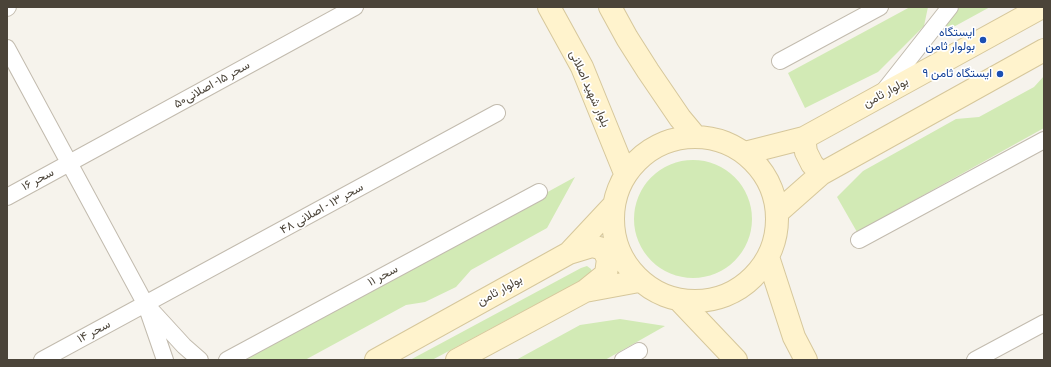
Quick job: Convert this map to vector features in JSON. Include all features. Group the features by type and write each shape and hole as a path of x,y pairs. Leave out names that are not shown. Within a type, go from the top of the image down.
{"street":[{"name":"سحر ۱۵- اصلانی۵۰","path":"69,163 355,7"},
{"name":"بلوار شهید اصلانی","path":"549,7 582,67 625,173"},
{"path":"610,7 627,38 648,71 680,118 695,136"},
{"path":"780,61 880,7"},
{"path":"879,96 950,7"},
{"name":"بولوار ثامن","path":"745,153 804,138 1042,7"},
{"path":"7,48 146,305 165,360"},
{"path":"778,212 822,174 1044,50"},
{"name":"سحر ۱۳ - اصلانی ۴۸","path":"146,305 497,114"},
{"path":"695,136 724,141 745,153 760,168 772,188 778,212 776,234 768,257 754,277 732,293 707,301 679,300 660,294 639,281 623,262 613,234 612,207 625,173 638,158 663,142 695,136"},
{"path":"804,138 806,152 812,164 822,174"},
{"path":"859,240 1044,140"},
{"name":"سحر ۱۶","path":"7,197 69,163"},
{"name":"سحر ۱۱","path":"227,360 538,192"},
{"name":"بولوار ثامن","path":"376,360 568,253 612,207"},
{"path":"457,360 585,291 606,274 608,259 603,249 592,246 568,253"},
{"path":"768,257 794,337 806,360"},
{"path":"585,291 639,281"},
{"path":"679,300 736,360"},
{"path":"146,305 184,346 200,360"},
{"name":"سحر ۱۴","path":"42,360 146,305"},
{"path":"975,360 1044,323"},
{"path":"623,360 639,351"}],"green space":[{"path":"910,7 928,7 924,26 878,72 805,108 788,73"},
{"path":"960,7 990,7 937,36"},
{"path":"1044,76 1044,128 857,232 837,197 863,171 956,119 979,117 1034,87"},
{"path":"693,160 716,164 735,177 748,196 752,219 748,242 735,261 716,274 693,278 670,274 651,261 638,242 634,219 638,196 651,177 670,164"},
{"path":"575,177 547,228 471,270 456,287 425,302 406,305 305,360 241,360"},
{"path":"587,266 591,269 593,274 588,278 432,360 410,360 581,268"},
{"path":"620,319 665,326 605,360 516,360 580,325"}],"place":[{"name":"ایستگاه بولوار ثامن","path":"983,40"},
{"name":"ایستگاه ثامن ۹","path":"1000,74"}]}
